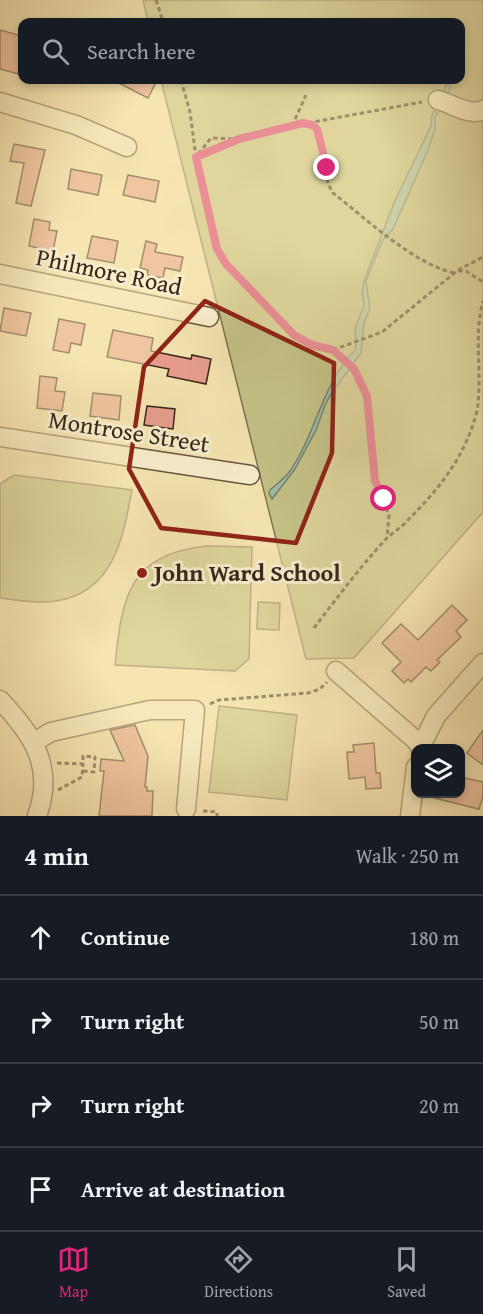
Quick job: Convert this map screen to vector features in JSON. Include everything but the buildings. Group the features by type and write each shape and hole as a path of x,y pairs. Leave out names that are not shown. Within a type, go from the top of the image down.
{"street":[{"path":"442,101 471,112 483,110"},
{"path":"0,102 76,125 127,147"},
{"name":"Philmore Road","path":"0,274 209,317"},
{"name":"Montrose Street","path":"0,437 250,475"},
{"path":"422,744 436,716 483,663"},
{"path":"336,671 418,744"},
{"path":"0,700 34,742 42,766 44,789 37,816"},
{"path":"34,742 54,731 150,711 195,711 186,809"},
{"path":"410,816 412,798"}],"path":[{"path":"156,0 162,18"},
{"path":"182,84 190,112 196,157 217,249 223,260 294,335 312,345 333,350 352,366 362,383 368,400 375,481 389,514 387,539"},
{"path":"292,126 306,95"},
{"path":"196,157 239,139 303,123 442,101"},
{"path":"303,123 317,129 331,190 394,241 438,268 455,272 466,271 483,282"},
{"path":"196,157 211,138 239,139"},
{"path":"333,350 382,332 455,272 483,257"},
{"path":"314,628 350,581 387,539 447,478 463,450 477,409 480,379 479,324 483,301"},
{"path":"219,700 313,692 323,687 336,671"},
{"path":"44,789 58,790 82,777 82,771 83,765 83,756 95,757 94,772 82,771"},
{"path":"42,766 56,763 83,765"},
{"path":"94,765 100,765"}],"highlighted area":[{"path":"205,301 334,363 332,453 296,543 161,528 129,469 144,367"}],"shaded area":[{"path":"143,0 483,0 483,512 354,658 306,659 162,84 465,84 465,18 147,18"},
{"path":"447,84 450,84 447,98 435,117 435,129 428,150 393,229 383,240 366,282 370,308 364,323 361,353 331,394 316,430 295,469 272,499 270,490 288,474 299,456 327,393 344,363 356,349 355,329 364,305 362,291 365,278 394,203 431,126 432,115"},
{"path":"14,475 132,490 119,544 112,560 103,575 91,587 76,596 49,602 0,598 0,484"},
{"path":"206,546 252,547 249,659 235,671 115,665 121,619 134,583 145,570 160,559 180,551"},
{"path":"258,602 280,603 279,630 257,629"},
{"path":"219,706 297,715 287,800 209,792"}],"place":[{"name":"John Ward School","path":"142,573"}],"route":[{"path":"327,168 317,129 303,123 251,135 196,157 217,249 226,264 294,335 312,345 333,350 352,366 362,383 367,396 375,481 384,499"}]}
